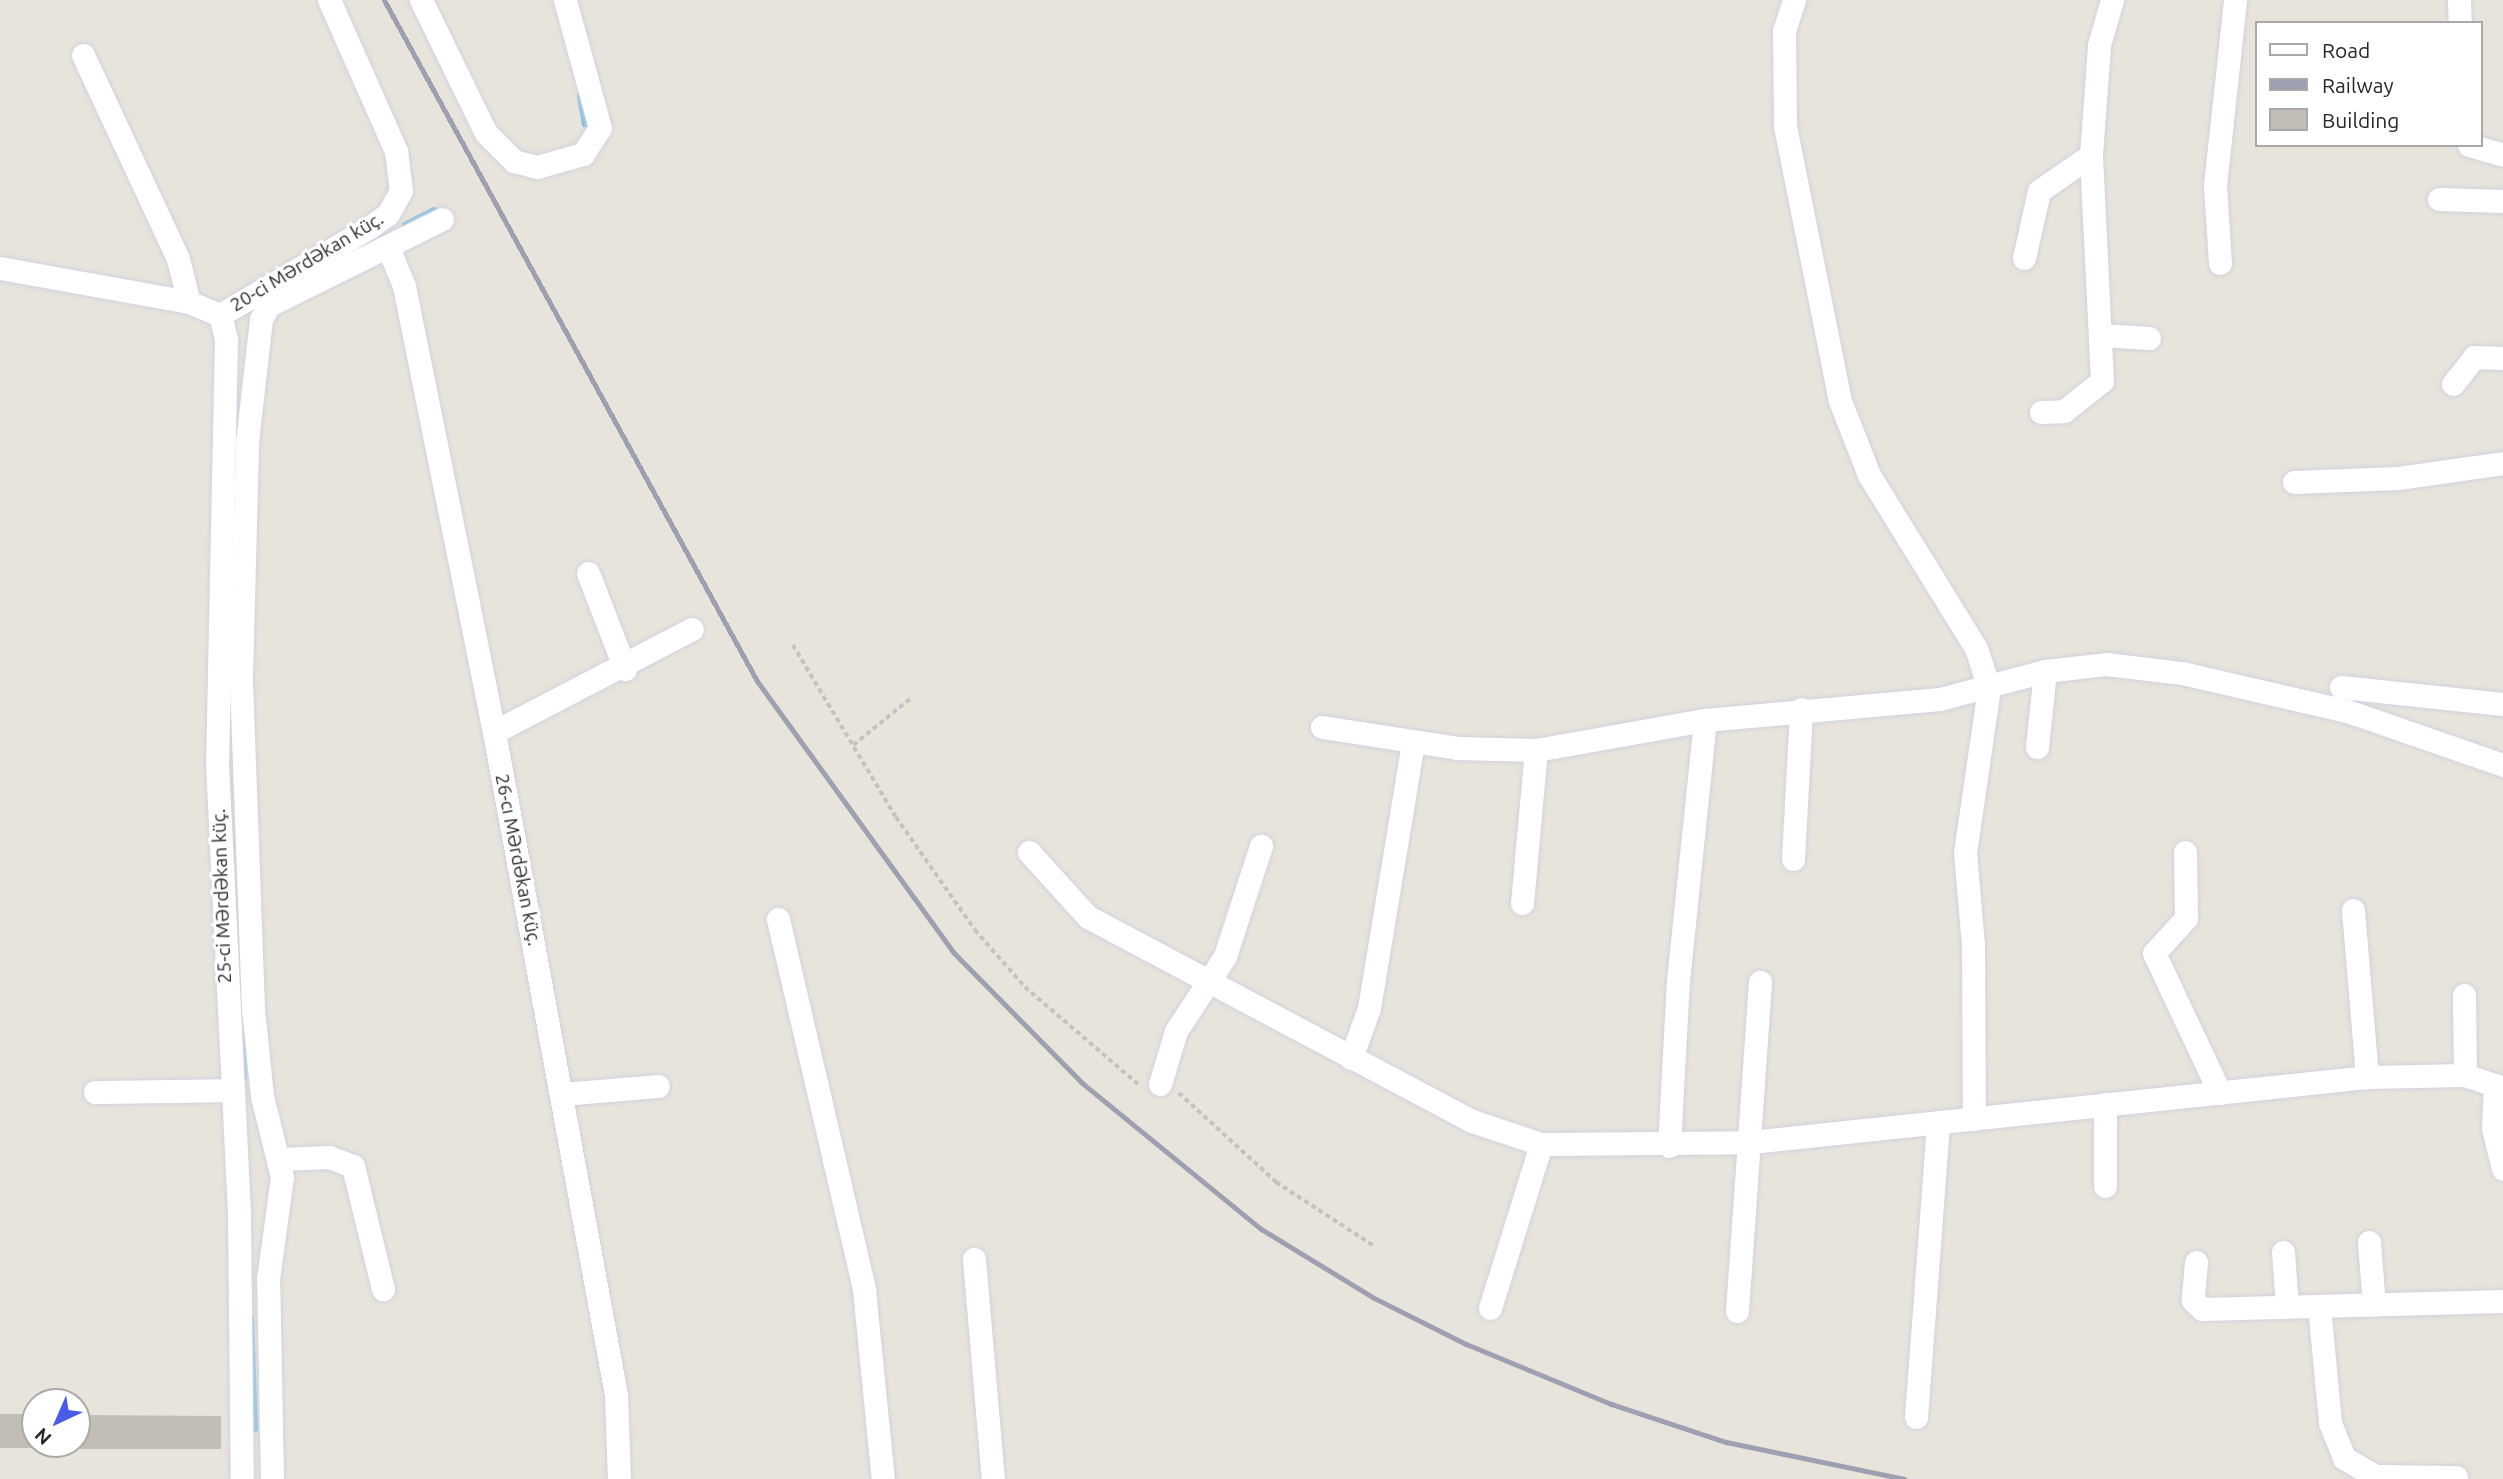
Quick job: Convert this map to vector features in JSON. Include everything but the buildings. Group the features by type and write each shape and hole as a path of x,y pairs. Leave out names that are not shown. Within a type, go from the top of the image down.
{"street":[{"name":"20-ci Mərdəkan küç.","path":"0,268 189,302 220,314 388,214 401,191 396,151 329,0"},
{"path":"421,0 485,133 514,161 537,167 583,154 600,128 565,0"},
{"path":"1794,0 1784,30 1785,126 1840,401 1869,475 1955,612 1989,688 1965,852 1973,945 1974,1119"},
{"path":"2040,412 2064,411 2097,389 2101,335 2091,155 2099,45 2112,0"},
{"path":"2220,263 2215,185 2235,0"},
{"path":"2459,0 2460,21"},
{"path":"83,55 178,259 189,302"},
{"path":"2476,147 2503,155"},
{"path":"2024,258 2039,191 2091,155"},
{"path":"2439,199 2503,201"},
{"path":"272,1479 266,1319 283,1192 280,1159 262,1096 245,881 241,592 251,396 264,311 442,219"},
{"name":"26-cı Mərdəkan küç.","path":"388,247 404,286 494,732 615,1395 618,1479"},
{"name":"25-ci Mərdəkan küç.","path":"220,314 226,339 217,763 230,1090 242,1280 242,1479"},
{"path":"2101,335 2149,338"},
{"path":"2453,384 2474,357 2503,358"},
{"path":"2294,482 2398,478 2503,463"},
{"path":"588,573 625,669"},
{"path":"494,732 625,669 692,629"},
{"path":"1322,727 1413,742 1536,750 1705,720 1801,709 1940,699 2045,671 2106,664 2182,673 2408,728 2503,765"},
{"path":"2037,747 2045,671"},
{"path":"2341,687 2503,704"},
{"path":"1793,859 1801,709"},
{"path":"1669,1146 1678,981 1705,720"},
{"path":"1351,1058 1369,1008 1413,742"},
{"path":"1522,903 1536,750"},
{"path":"1160,1084 1176,1031 1208,985 1235,932 1261,846"},
{"path":"1028,852 1088,917 1208,985 1472,1121 1541,1144 1669,1146 1751,1142 2367,1077 2465,1075 2499,1086 2493,1128 2503,1169"},
{"path":"2185,852 2186,918 2154,953 2220,1093"},
{"path":"2353,910 2367,1077"},
{"path":"778,919 864,1290 883,1479"},
{"path":"1737,1311 1751,1142 1760,982"},
{"path":"2465,995 2465,1075"},
{"path":"561,1094 658,1086"},
{"path":"95,1092 230,1090"},
{"path":"2105,1104 2105,1186"},
{"path":"1916,1418 1938,1124"},
{"path":"1490,1308 1541,1144"},
{"path":"280,1159 328,1157 353,1166 383,1289"},
{"path":"2369,1242 2374,1305"},
{"path":"2283,1252 2287,1307"},
{"path":"974,1259 993,1479"},
{"path":"2196,1262 2193,1300 2202,1309 2503,1301"},
{"path":"2319,1306 2330,1423 2344,1458 2375,1476 2456,1477"}],"path":[{"path":"793,645 853,745 975,930 1025,987 1122,1076 1160,1084 1192,1104 1308,1207 1374,1247"},
{"path":"853,745 911,698"}],"waterway":[{"path":"580,96 585,125"},
{"path":"405,225 434,210"},
{"path":"242,1004 244,1077"},
{"path":"251,1319 255,1429"}],"railway":[{"path":"384,0 757,681 953,952 1082,1083 1261,1229 1374,1298 1466,1344 1611,1404 1726,1442 1904,1479"}]}
